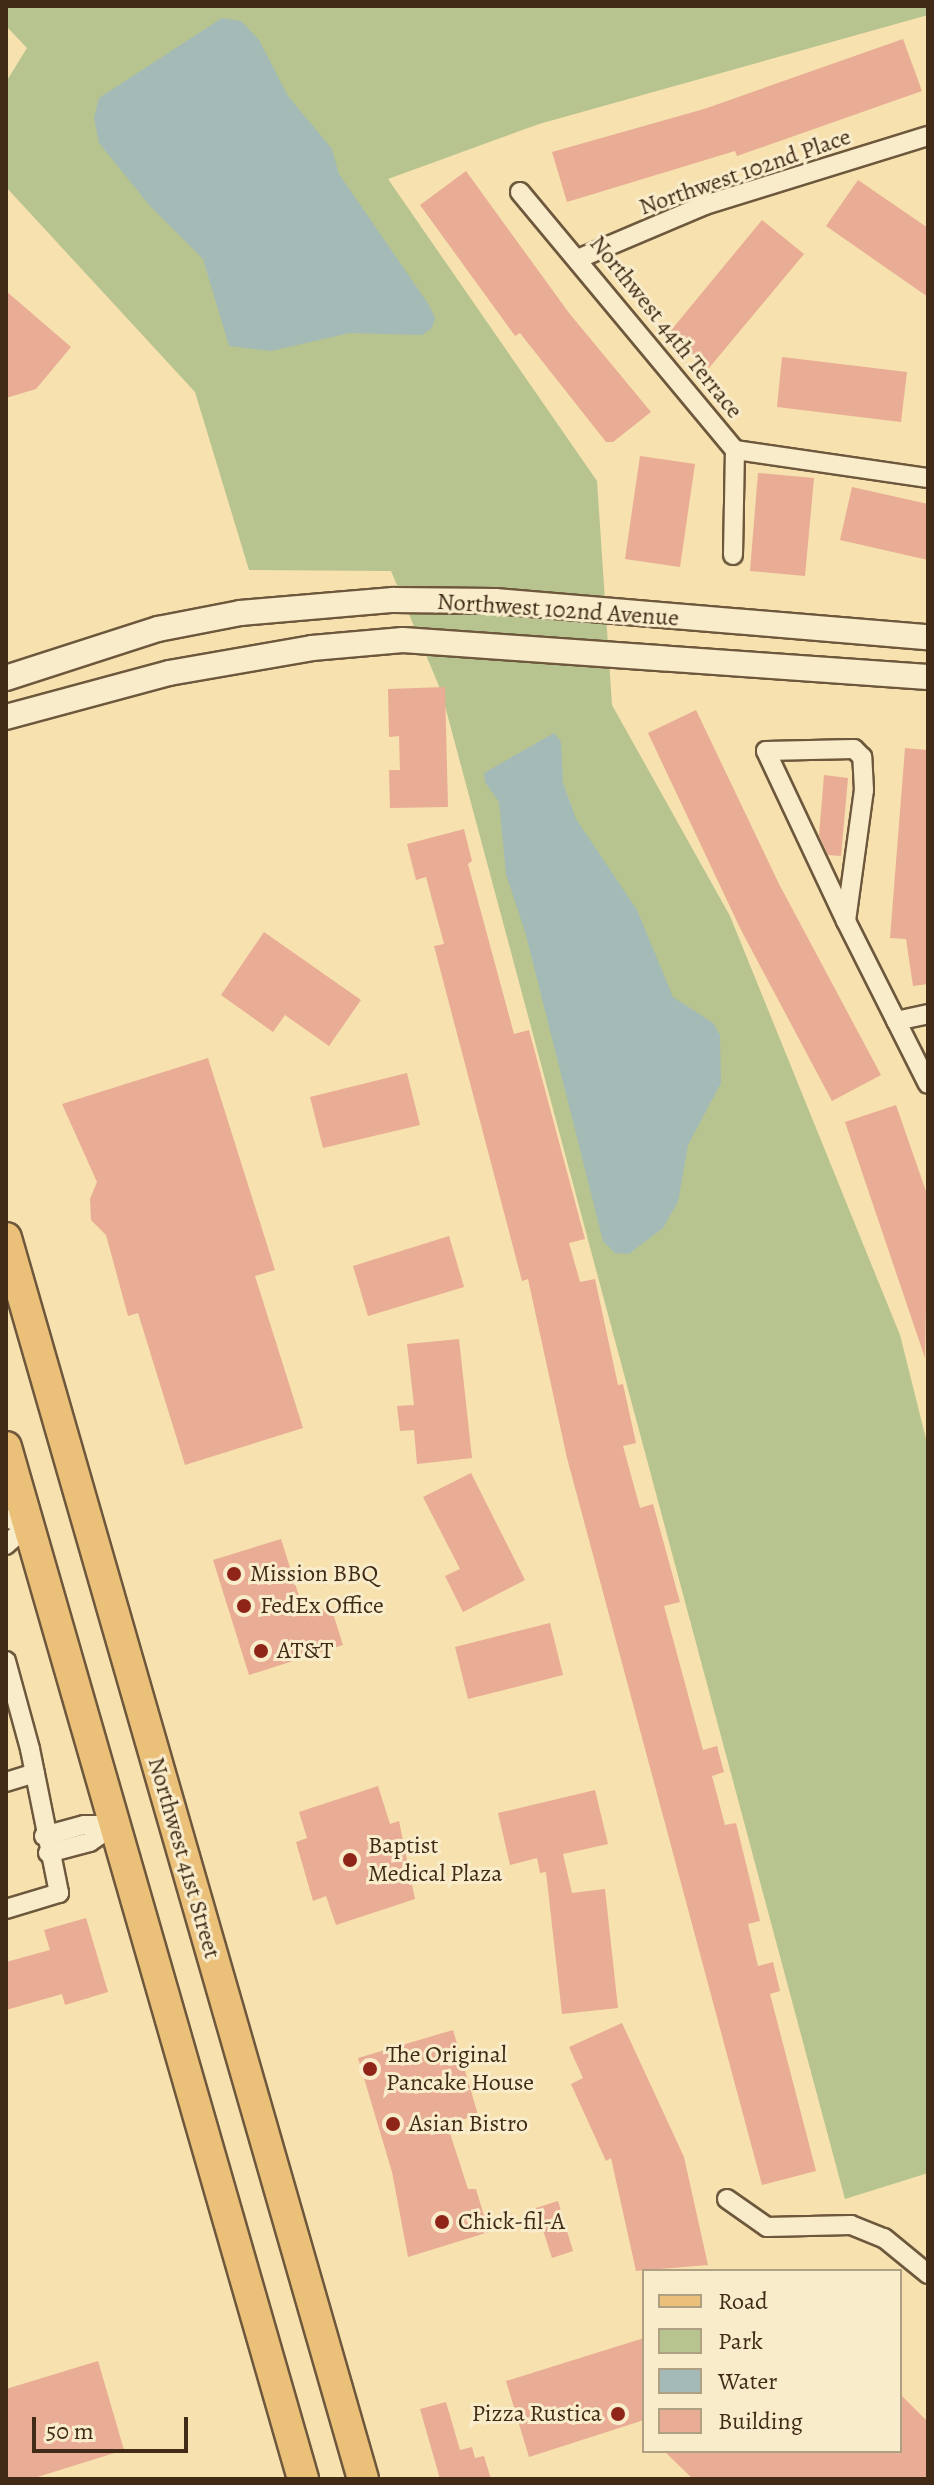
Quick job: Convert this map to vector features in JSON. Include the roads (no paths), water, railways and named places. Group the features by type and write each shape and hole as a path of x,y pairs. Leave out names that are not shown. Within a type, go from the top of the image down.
{"main road":[{"name":"Northwest 41st Street","path":"6,1238 363,2479"},
{"path":"6,1447 13,1529 114,1825 303,2479"}],"street":[{"name":"Northwest 102nd Place","path":"580,258 705,205 928,136"},
{"name":"Northwest 44th Terrace","path":"520,192 580,258 615,308 735,450 733,555"},
{"path":"735,450 928,478"},
{"name":"Northwest 102nd Avenue","path":"6,678 158,629 240,613 393,600 495,601 928,637"},
{"name":"Northwest 102nd Avenue","path":"6,717 169,673 312,648 403,640 928,677"},
{"path":"846,921 864,790 862,757 854,749 766,751 846,921 928,1084"},
{"path":"896,1021 928,1014"},
{"path":"6,1661 35,1773 46,1844 59,1893 6,1909"},
{"path":"6,1782 35,1773"},
{"path":"46,1844 84,1825 114,1825"},
{"path":"727,2199 767,2227 851,2225 884,2238 928,2274"}],"water":[{"path":"222,18 241,21 259,40 288,96 332,149 339,174 429,305 435,318 432,328 422,335 350,333 271,351 229,346 203,259 150,206 99,143 94,118 99,98"},
{"path":"554,733 561,742 563,783 576,819 637,910 673,997 713,1023 720,1035 721,1083 688,1145 678,1202 663,1228 629,1254 615,1253 603,1241 526,935 506,874 499,802 485,782 484,773"}],"place":[{"name":"Mission BBQ","path":"234,1574"},
{"name":"FedEx Office","path":"244,1606"},
{"name":"AT&T","path":"261,1651"},
{"name":"Baptist Medical Plaza","path":"350,1860"},
{"name":"The Original Pancake House","path":"370,2069"},
{"name":"Asian Bistro","path":"393,2124"},
{"name":"Chick-fil-A","path":"442,2222"},
{"name":"Pizza Rustica","path":"618,2414"}]}
